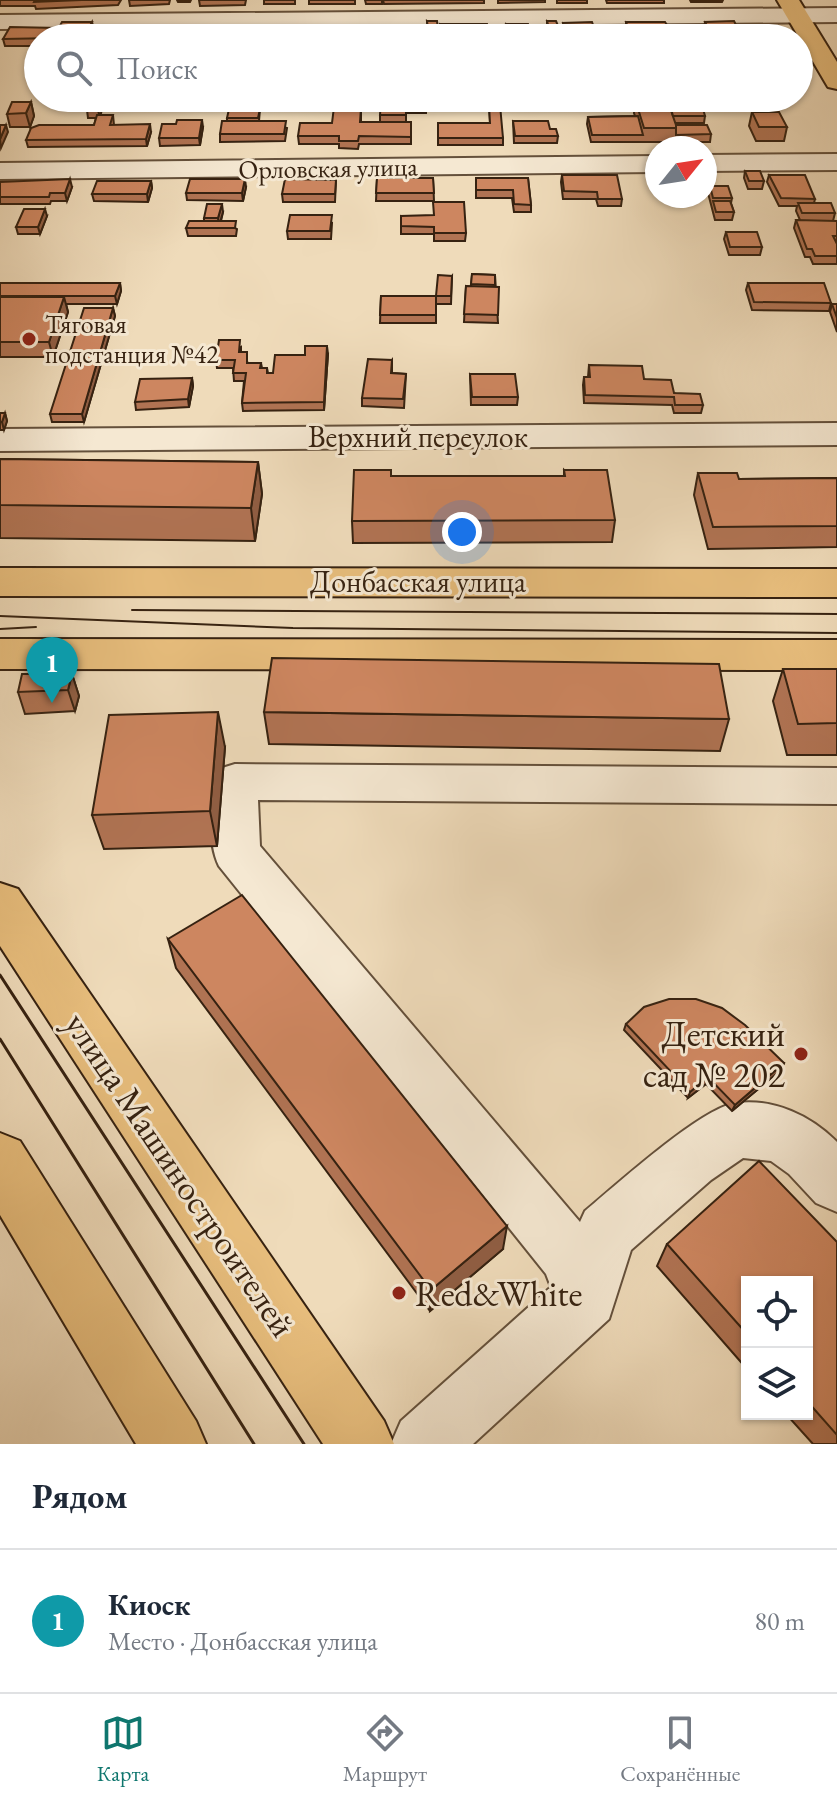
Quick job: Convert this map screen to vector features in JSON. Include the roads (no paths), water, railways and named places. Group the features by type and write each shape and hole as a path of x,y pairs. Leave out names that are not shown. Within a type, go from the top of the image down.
{"main road":[{"path":"813,43 837,82"},
{"name":"Донбасская улица","path":"0,582 837,583"},
{"path":"0,654 837,655"},
{"name":"улица Машиностроителей","path":"0,904 361,1444"},
{"path":"0,1161 173,1444"}],"street":[{"path":"0,22 792,8 837,15"},
{"path":"717,163 837,162"},
{"name":"Орловская улица","path":"0,171 645,164"},
{"name":"Верхний переулок","path":"0,440 837,434"},
{"path":"587,1297 567,1253 236,852 235,782 837,786"},
{"path":"424,1444 587,1297 606,1232 691,1160 735,1130 781,1134 809,1154 837,1183"}],"tram line":[{"path":"132,610 837,614"},
{"path":"0,616 293,628 837,633"},
{"path":"0,629 36,627"},
{"path":"0,975 304,1444"},
{"path":"0,1039 254,1444"}],"place":[{"name":"Тяговая подстанция №42","path":"29,339"},
{"name":"Киоск","path":"52,703"},
{"name":"Детский сад № 202","path":"801,1054"},
{"name":"Red&White","path":"399,1293"}]}
